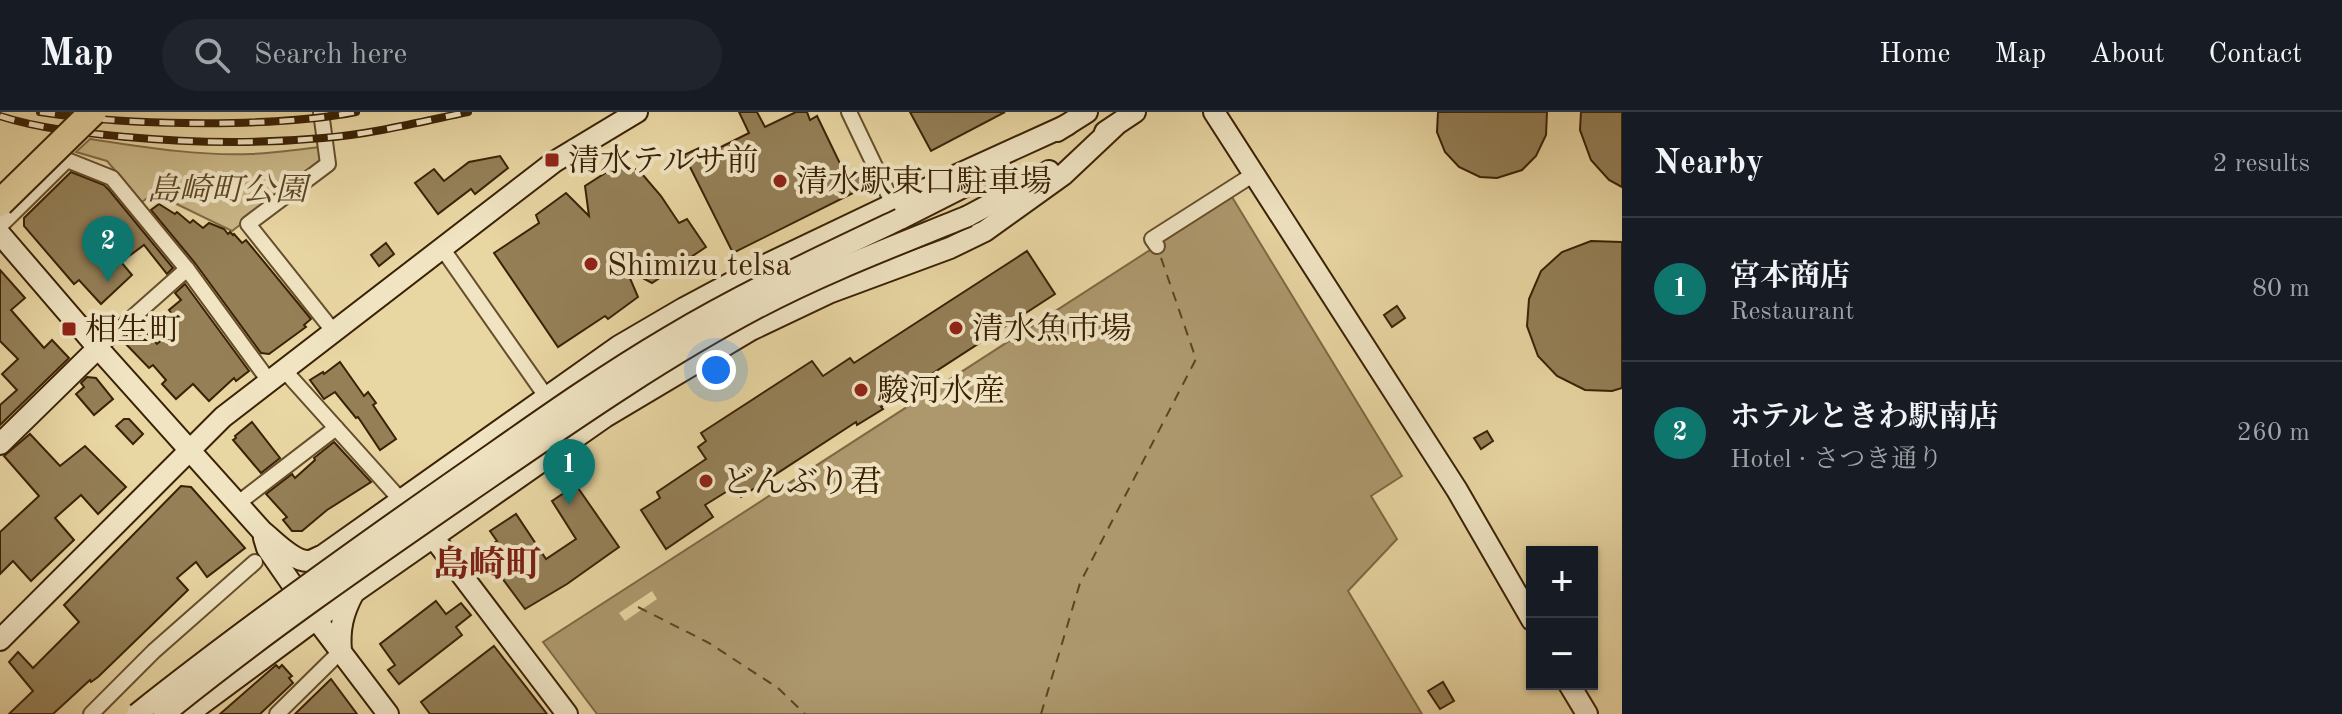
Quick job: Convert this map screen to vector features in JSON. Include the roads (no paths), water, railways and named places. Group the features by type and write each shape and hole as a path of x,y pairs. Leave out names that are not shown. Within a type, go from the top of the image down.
{"highway":[{"path":"0,179 68,112"},
{"path":"0,203 93,112"}],"street":[{"path":"321,112 328,164 248,224 334,332"},
{"path":"0,640 223,417 554,162 637,112"},
{"path":"849,112 897,212"},
{"path":"0,234 262,531 299,559 309,561 322,556 619,346 684,308 757,269 997,170 1087,112"},
{"path":"164,714 409,533 675,353 809,283 968,216 1032,182 1135,112"},
{"path":"1214,112 1457,490 1531,618"},
{"path":"188,714 316,619 605,417 751,330 831,292 950,248 985,231 1063,175 1115,126"},
{"path":"0,226 67,160 112,178 277,376 336,428 433,537 567,714"},
{"path":"1157,246 1152,239 1254,174"},
{"path":"137,714 301,588 577,395 668,337 897,212"},
{"path":"442,248 573,439"},
{"path":"0,444 98,348 187,269"},
{"path":"237,504 336,428"},
{"path":"262,531 267,548 388,714"},
{"path":"91,714 154,651 255,562"},
{"path":"277,714 341,651 341,623 354,593"},
{"path":"1573,690 1587,714"}],"railway":[{"path":"40,112 160,123 248,123 356,112"},
{"path":"0,116 95,134 176,141 249,142 360,134 468,112"}],"place":[{"name":"清水テルサ前","path":"552,160"},
{"name":"清水駅東口駐車場","path":"780,181"},
{"name":"Shimizu telsa","path":"591,264"},
{"name":"ホテルときわ駅南店","path":"108,282"},
{"name":"清水魚市場","path":"956,328"},
{"name":"相生町","path":"69,329"},
{"name":"駿河水産","path":"861,390"},
{"name":"どんぶり君","path":"706,481"},
{"name":"宮本商店","path":"569,505"}],"district":[{"name":"島崎町","path":"487,563"}],"park label":[{"name":"島崎町公園","path":"227,189"}]}
